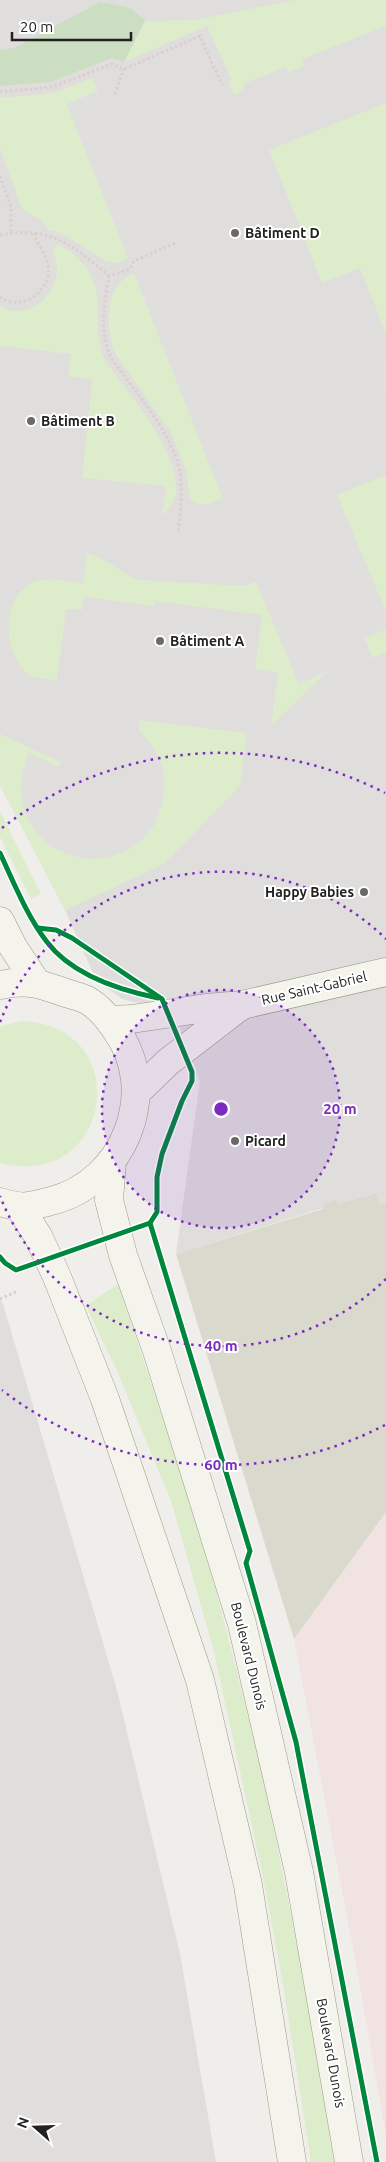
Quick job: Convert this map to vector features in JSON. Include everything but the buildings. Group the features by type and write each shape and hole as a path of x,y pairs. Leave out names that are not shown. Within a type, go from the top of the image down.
{"main road":[{"path":"0,921 13,947 36,982"},
{"name":"Rue Saint-Gabriel","path":"109,1020 132,1019 206,1008 242,1005 386,972"},
{"path":"0,984 36,982 88,1000 109,1020 122,1037 130,1056 137,1092 131,1128 112,1162 91,1184 63,1198 10,1205"},
{"name":"Rue Saint-Gabriel","path":"137,1092 168,1062 242,1005"},
{"name":"Boulevard Dunois","path":"112,1162 109,1200 123,1255 157,1350 242,1624 299,1872 349,2162"},
{"path":"10,1205 38,1236 57,1277 105,1399 200,1680 248,1885 292,2162"}],"path":[{"path":"0,92 52,87 112,64 124,69 200,36 222,85"},
{"path":"115,94 124,69"},
{"path":"0,176 11,207 11,233"},
{"path":"0,235 11,233 33,234 57,238 77,249 110,276"},
{"path":"0,296 16,302 29,300 41,292 47,280 48,267 44,254 33,234"},
{"path":"110,276 130,269 134,261 175,243"},
{"path":"110,276 104,307 105,345 111,358 165,434 172,448 180,470 182,492 178,533"},
{"path":"0,1299 18,1291"}],"shaded area":[{"path":"0,0 386,0 386,1203 380,1206 375,1193 338,1204 337,1200 322,1204 323,1208 176,1254 200,1081 172,1006 137,1003 122,999 96,980 65,910 0,785"},
{"path":"98,91 257,495 227,507 67,104"},
{"path":"386,358 386,393 379,396 367,366"},
{"path":"82,478 166,486 162,516 79,508"},
{"path":"337,495 386,612 386,629 342,648 348,663 299,684 238,537"},
{"path":"54,549 87,553 83,583 53,579 39,580 27,584 16,591 7,601 0,618 0,566 14,557 33,550"},
{"path":"0,639 9,659 18,668 32,677 17,702 0,692"},
{"path":"139,731 153,746 162,765 165,785 162,805 155,824 142,840 126,851 107,858 87,859 67,854 49,845 35,830 25,813 21,793 22,772 28,753 58,767 53,789 60,810 78,824 100,826 110,823 119,816 126,808 130,799 130,776 126,765 118,757"},
{"path":"376,1193 380,1205 386,1203 386,1512 294,1639 176,1254 323,1209 322,1204 337,1199 338,1204"},
{"path":"0,1299 117,1690 180,1954 216,2162 0,2162"},
{"path":"386,1512 386,2136 356,1964 294,1639"}],"green space":[{"path":"295,0 386,0 386,26 302,59 304,66 288,72 286,67 243,84 244,91 234,95 228,82 232,80 207,26 124,62 145,21 194,20"},
{"path":"100,2 131,8 145,21 124,62 112,58 50,82 0,86 0,50 14,48"},
{"path":"93,78 98,91 67,104 128,258 118,263 106,261 59,232 48,230 41,220 22,209 0,148 0,98 53,93"},
{"path":"386,103 386,334 360,268 322,283 269,150"},
{"path":"57,245 65,248 77,257 87,269 97,294 99,333 105,360 151,423 170,459 175,476 176,492 173,502 162,516 165,486 82,478 92,379 68,376 71,354 0,346 0,307 13,311 24,310 39,304 45,298 54,284 56,276 57,265 53,249"},
{"path":"134,273 223,499 210,504 194,502 190,499 186,469 170,431 116,355 112,345 109,309 112,297 124,279"},
{"path":"386,475 386,612 337,495"},
{"path":"87,553 101,558 139,580 244,586 256,582 299,684 328,671 271,726 278,673 255,669 262,615 155,601 154,606 84,597 82,610 66,609 57,680 30,676 20,666 13,653 9,639 8,624 16,597 26,587 38,580 55,579 83,583"},
{"path":"386,629 386,653 372,658 364,638"},
{"path":"139,720 247,733 240,786 164,864 65,910 0,785 0,734 61,762 58,767 29,753 49,845 77,856 107,858 153,746 139,731"},
{"path":"0,811 41,894 31,899 0,837"},
{"path":"23,1021 59,1030 83,1050 95,1076 96,1105 87,1132 67,1154 38,1165 0,1163 0,1026"},
{"path":"118,1284 167,1431 214,1582 263,1775 301,1965 334,2162 311,2162 283,1984 262,1871 213,1648 171,1501 118,1373 86,1306"}],"cycle path":[{"path":"0,853 33,921 57,954 69,964 97,979 128,991 158,998"},
{"path":"38,928 56,930 72,938 162,999 192,1072 192,1081 182,1101 162,1154 157,1177 157,1212 150,1223 250,1551 246,1563 296,1742 377,2162"},
{"path":"0,1257 5,1263 16,1270 150,1223"}],"place":[{"name":"Bâtiment D","path":"235,233"},
{"name":"Bâtiment B","path":"31,421"},
{"name":"Bâtiment A","path":"160,641"},
{"name":"Happy Babies","path":"364,892"},
{"name":"Picard","path":"235,1141"}]}
